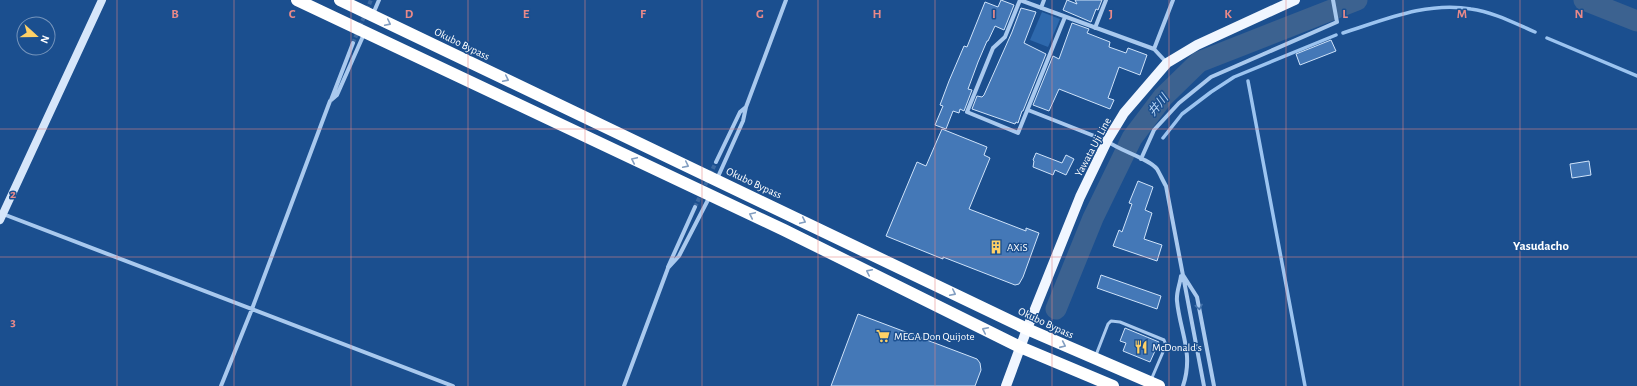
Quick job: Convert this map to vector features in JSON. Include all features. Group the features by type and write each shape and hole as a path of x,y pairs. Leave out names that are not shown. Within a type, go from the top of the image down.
{"highway":[{"path":"297,0 784,230 1020,347 1113,386"},
{"name":"Okubo Bypass","path":"340,0 1027,329 1155,384"}],"main road":[{"name":"Yawata Uji Line","path":"1006,386 1027,329 1080,197 1111,144 1124,112 1167,63 1197,45 1295,0"}],"street":[{"path":"102,0 1,215 453,386"},
{"path":"373,15 379,0"},
{"path":"717,180 743,121 746,107 786,0"},
{"path":"1065,17 1018,133 967,112 993,48 1005,37 1020,0 1154,49 1167,63"},
{"path":"1041,8 1044,0"},
{"path":"1095,28 1106,0"},
{"path":"1154,49 1173,0"},
{"path":"1141,159 1154,130 1179,103 1210,77 1337,22 1333,0"},
{"path":"330,101 337,95 365,32"},
{"path":"221,386 252,309 333,91 353,43"},
{"path":"716,162 740,112 746,107"},
{"path":"1028,110 1111,144 1156,168 1166,186 1204,386"},
{"path":"668,268 679,256 710,196"},
{"path":"624,386 672,255 695,207"},
{"path":"1182,273 1177,299 1188,358 1187,373 1183,386"},
{"path":"1182,273 1197,297 1214,386"}],"lane":[{"path":"1095,359 1108,324 1111,321 1120,322 1164,340 1166,343 1165,348 1155,384"}],"shaded area":[{"path":"1042,12 1060,19 1048,47 1030,40"}],"building":[{"path":"1001,0 1014,5 1004,30 995,26 987,41 968,89 972,90 964,111 960,109 959,113 953,111 946,129 935,125 943,106 940,105 949,81 964,46 967,47 985,2 998,7"},
{"path":"1067,0 1077,4 1075,0 1102,0 1098,10 1096,9 1091,22 1063,10"},
{"path":"1021,8 1036,12 1024,43 1046,54 1018,123 1016,122 1015,124 972,109 977,96 982,97 984,95"},
{"path":"1072,23 1089,29 1087,33 1110,42 1109,47 1126,53 1128,48 1147,55 1140,75 1119,67 1108,98 1114,100 1110,109 1059,89 1049,111 1033,105 1053,56 1059,59"},
{"path":"1331,40 1336,51 1300,65 1296,54"},
{"path":"942,129 987,147 984,155 990,158 969,209 1026,231 1026,228 1039,233 1019,284 1015,285 943,257 943,259 886,236 917,162 926,166"},
{"path":"1036,153 1062,163 1066,155 1074,159 1066,175 1055,170 1053,175 1033,167 1033,160"},
{"path":"1589,161 1591,175 1572,178 1570,164"},
{"path":"1138,181 1153,187 1145,210 1152,213 1144,239 1162,245 1157,261 1113,246 1119,230 1122,232 1132,204 1129,203"},
{"path":"1101,275 1161,296 1157,309 1097,288"},
{"name":"MEGA Don Quijote","path":"858,314 977,359 980,363 981,370 975,386 831,386"},
{"name":"McDonald's","path":"1125,328 1159,342 1150,362 1123,351 1126,343 1120,341"}],"waterway":[{"name":"井川","path":"1056,309 1093,218 1132,138 1163,97 1199,62 1357,0"},
{"path":"1584,0 1637,21"},
{"path":"1343,33 1406,13 1455,7 1479,10 1503,18 1535,32"},
{"path":"1163,138 1182,114 1234,77 1336,35"},
{"path":"1547,38 1637,76"},
{"path":"1248,81 1305,386"}],"tunnel":[{"path":"353,43 371,0"},
{"path":"695,207 716,162"}],"place":[{"name":"AXiS","path":"996,247"},
{"name":"MEGA Don Quijote","path":"883,336"},
{"name":"McDonald's","path":"1141,347"}],"district":[{"name":"Yasudacho","path":"1541,246"}]}
